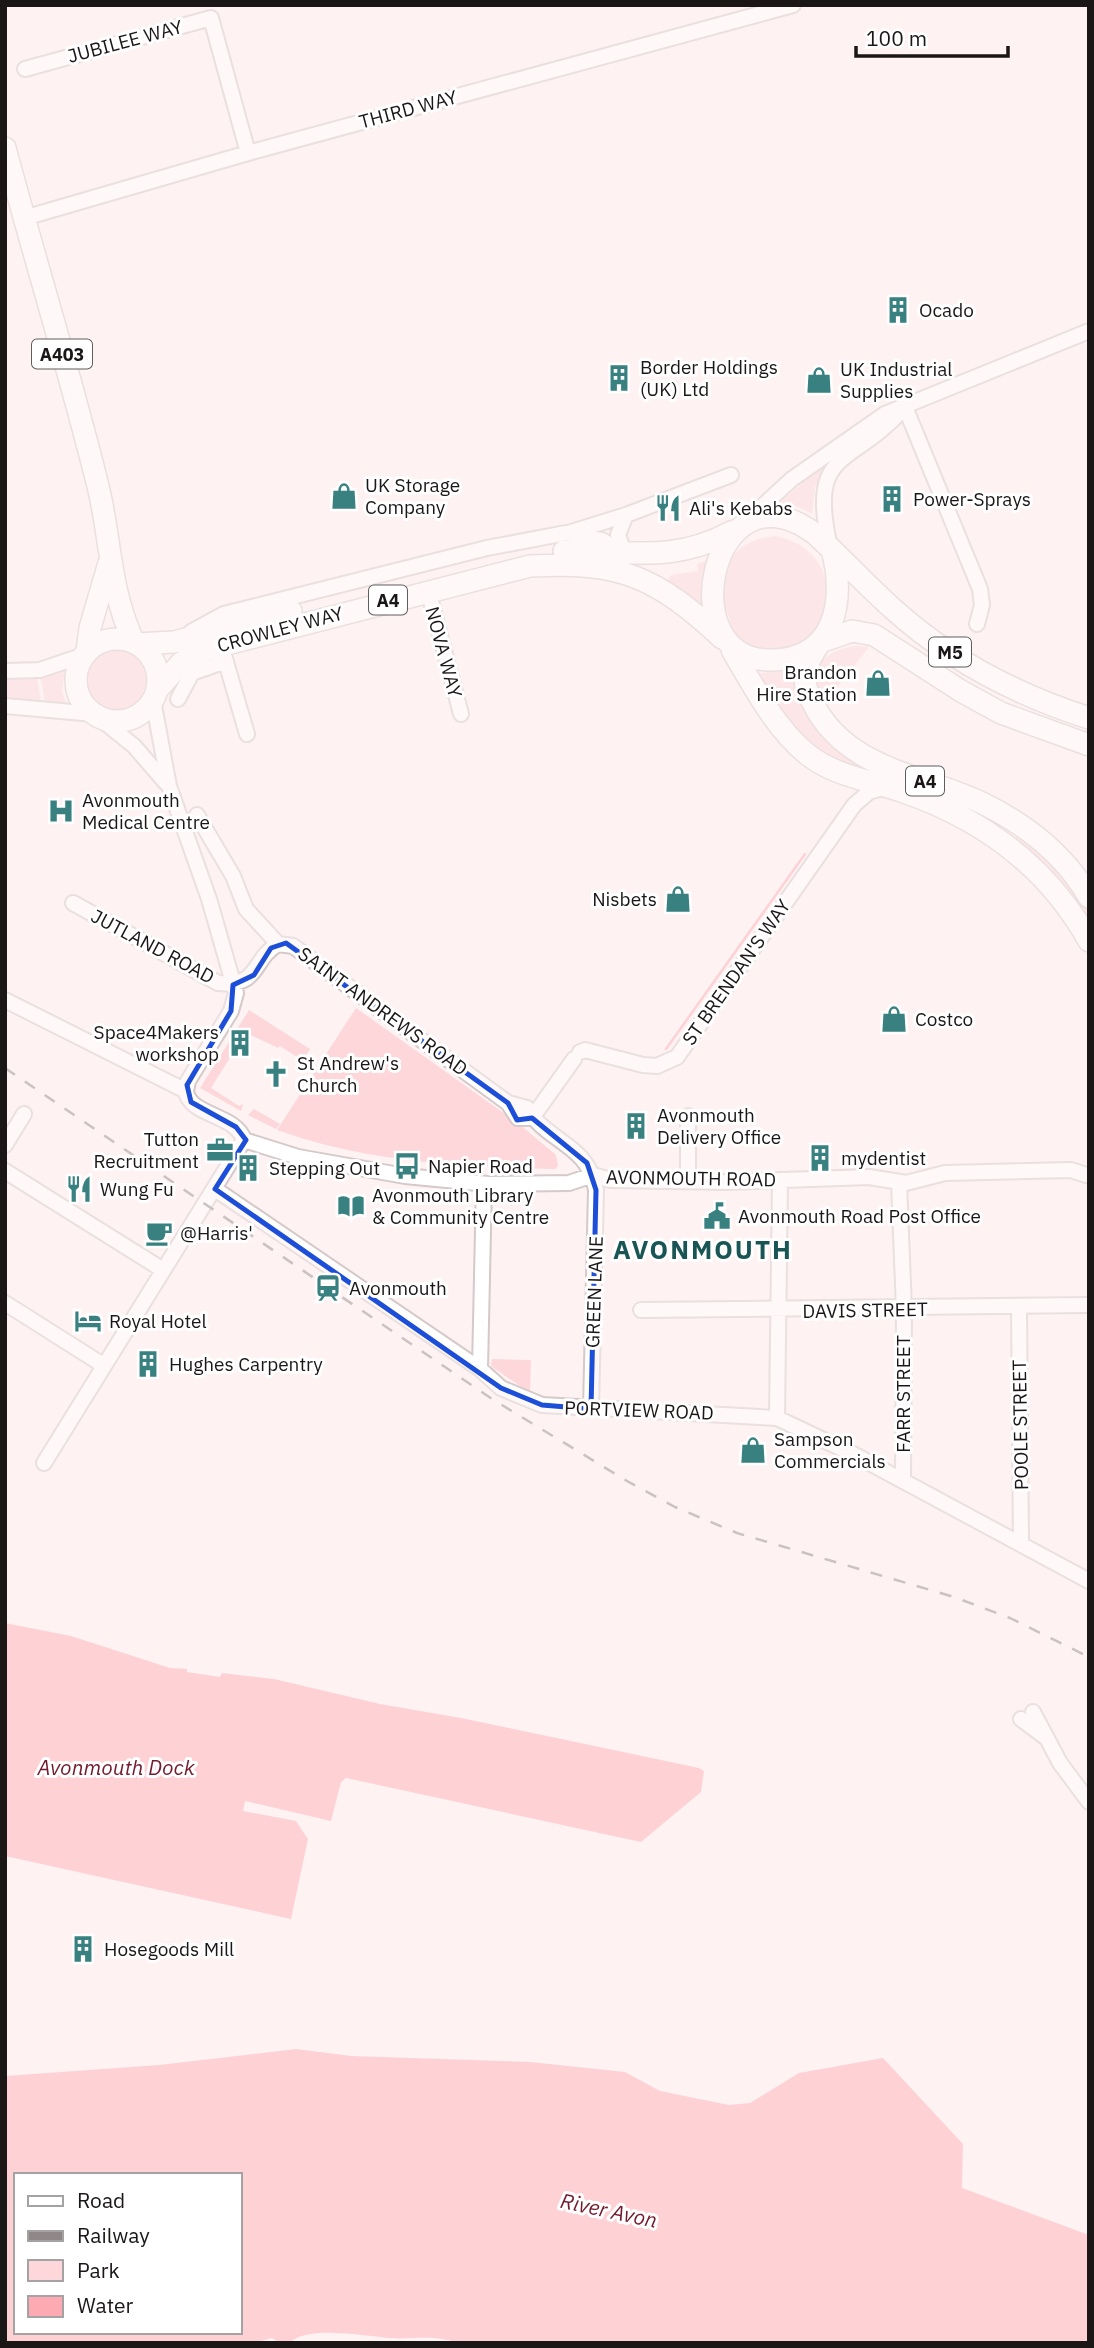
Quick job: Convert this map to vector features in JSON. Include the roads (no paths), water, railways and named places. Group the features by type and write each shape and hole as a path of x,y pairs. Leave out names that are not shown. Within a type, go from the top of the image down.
{"highway":[{"name":"A403","path":"5,148 98,485 109,563 123,621 135,643"},
{"path":"761,519 787,521 808,528 831,549 837,597 832,624 821,642 802,654 776,660 749,658 728,643 715,606 712,582 723,545 738,528 761,519"},
{"name":"CROWLEY WAY","path":"135,643 174,642 511,555 553,551 653,555 685,552 738,528"},
{"name":"M5","path":"831,549 928,638 1002,683 1089,718"},
{"name":"A403","path":"85,654 109,563"},
{"name":"CROWLEY WAY","path":"155,694 186,659 224,653 428,590 530,566 606,567 635,575 659,587 728,643"},
{"name":"M5","path":"821,642 852,631 874,635 961,691 1001,713 1089,744"},
{"path":"120,639 135,643 155,663 155,694 133,718 112,721 96,716 84,705 76,687 78,667 85,654 105,641 120,639"},
{"name":"A4","path":"821,642 807,667 806,688 817,712 836,736 877,765 946,788 1007,817 1053,851 1089,897"},
{"name":"A4","path":"728,643 791,738 818,762 847,775 887,786 966,819 1008,846 1042,874 1089,941"}],"street":[{"name":"THIRD WAY","path":"24,218 248,153 793,5"},
{"name":"JUBILEE WAY","path":"25,69 211,18 248,153"},
{"path":"738,528 792,479 869,423 1089,331"},
{"path":"831,549 822,506 827,478 845,457 893,421 905,407"},
{"path":"905,407 980,589 982,605 977,624"},
{"path":"174,642 224,614 487,548 566,533 626,515 731,475"},
{"path":"624,552 618,535 626,515"},
{"path":"566,533 603,540 624,552"},
{"name":"NOVA WAY","path":"428,590 461,714"},
{"path":"178,699 192,673 224,653 247,734"},
{"path":"5,671 40,670 85,654"},
{"path":"44,1463 244,1140 236,1126 191,1102 186,1091 188,1081 236,999 209,899 169,786 155,694"},
{"path":"5,706 96,716 134,746 169,786"},
{"path":"847,775 854,805"},
{"name":"ST BRENDAN'S WAY","path":"532,1118 577,1056 585,1050 657,1066 677,1057 854,805 869,792 887,786"},
{"name":"SAINT ANDREWS ROAD","path":"197,815 233,876 246,909 278,944 293,946 509,1103 518,1118 532,1118 581,1155 593,1175"},
{"name":"JUTLAND ROAD","path":"73,904 218,983 233,985"},
{"path":"233,985 254,975 271,948 278,944"},
{"path":"5,1000 186,1091"},
{"path":"5,1145 24,1114"},
{"path":"688,1116 688,1180"},
{"name":"AVONMOUTH ROAD","path":"244,1140 298,1157 356,1168 484,1184 569,1183 593,1175 627,1180 726,1182 869,1177 900,1182 934,1178 945,1181 1032,1180 1071,1179 1087,1175"},
{"path":"5,1171 163,1270"},
{"name":"GREEN LANE","path":"591,1409 596,1190 593,1175"},
{"path":"777,1418 780,1180"},
{"name":"FARR STREET","path":"900,1182 904,1310 903,1480"},
{"path":"480,1369 484,1184"},
{"name":"PORTVIEW ROAD","path":"215,1189 480,1369 501,1388 533,1402 557,1408 777,1418 903,1480 1089,1581"},
{"path":"5,1303 103,1365"},
{"name":"DAVIS STREET","path":"641,1310 904,1310 1089,1306"},
{"name":"POOLE STREET","path":"1018,1307 1021,1543"},
{"path":"1027,1716 1043,1728 1045,1737 1089,1802"}],"water":[{"name":"Avonmouth Dock","path":"5,1623 71,1636 170,1668 187,1669 187,1672 220,1677 222,1673 274,1679 380,1704 461,1718 699,1768 704,1771 701,1792 641,1842 346,1778 341,1782 331,1821 245,1801 243,1811 296,1821 308,1839 291,1919 5,1856"},
{"name":"River Avon","path":"296,2049 351,2056 530,2062 625,2072 660,2091 729,2105 750,2103 799,2073 883,2058 963,2144 962,2188 1089,2235 1089,2343 459,2343 431,2338 322,2333 309,2334 290,2343 280,2343 272,2338 253,2343 5,2343 5,2076 159,2065"}],"waterway":[{"path":"666,1049 805,854"}],"railway":[{"path":"5,1068 492,1399 627,1481 675,1507 737,1533 954,1597 1010,1618 1089,1657"}],"place":[{"name":"Ocado","path":"898,310"},
{"name":"Border Holdings (UK) Ltd","path":"619,378"},
{"name":"UK Industrial Supplies","path":"819,380"},
{"name":"UK Storage Company","path":"344,496"},
{"name":"Power-Sprays","path":"892,499"},
{"name":"Ali's Kebabs","path":"668,508"},
{"name":"Brandon Hire Station","path":"878,683"},
{"name":"Avonmouth Medical Centre","path":"61,811"},
{"name":"Nisbets","path":"678,899"},
{"name":"Costco","path":"894,1019"},
{"name":"Space4Makers workshop","path":"240,1043"},
{"name":"St Andrew's Church","path":"276,1074"},
{"name":"Avonmouth Delivery Office","path":"636,1126"},
{"name":"Tutton Recruitment","path":"220,1150"},
{"name":"mydentist","path":"820,1158"},
{"name":"Napier Road","path":"407,1166"},
{"name":"Stepping Out","path":"248,1168"},
{"name":"Wung Fu","path":"79,1189"},
{"name":"Avonmouth Library & Community Centre","path":"351,1206"},
{"name":"Avonmouth Road Post Office","path":"717,1216"},
{"name":"@Harris'","path":"159,1233"},
{"name":"Avonmouth","path":"328,1288"},
{"name":"Royal Hotel","path":"88,1321"},
{"name":"Hughes Carpentry","path":"148,1364"},
{"name":"Sampson Commercials","path":"753,1450"},
{"name":"Hosegoods Mill","path":"83,1949"}],"district":[{"name":"AVONMOUTH","path":"703,1249"}]}
